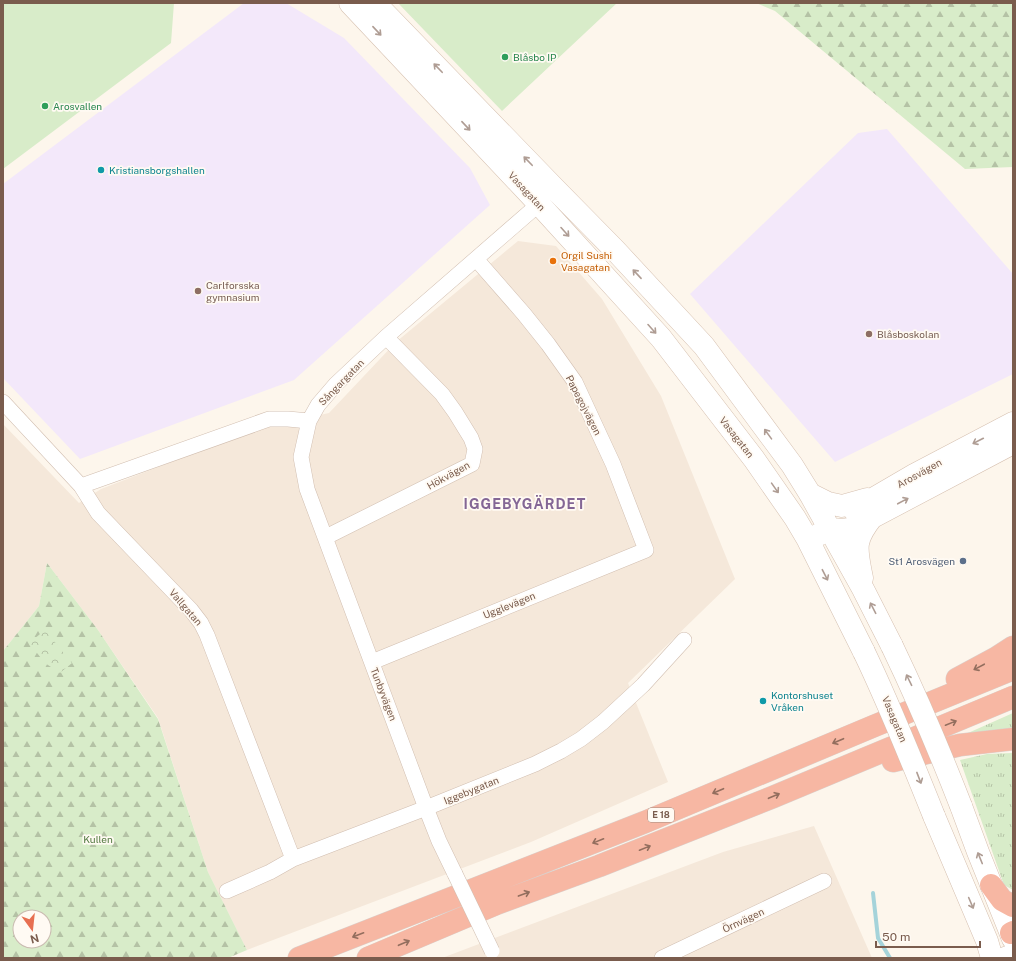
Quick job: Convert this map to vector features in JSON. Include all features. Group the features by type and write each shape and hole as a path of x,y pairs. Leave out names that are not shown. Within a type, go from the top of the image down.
{"highway":[{"name":"E 18","path":"874,726 1013,647"},
{"name":"E 18","path":"299,958 645,822 1013,669"},
{"name":"E 18","path":"368,958 496,904 599,866 773,797 1013,697"},
{"name":"E 18","path":"850,764 880,764 960,745 1013,739"},
{"path":"991,885 1002,900 1013,906"}],"street":[{"name":"Vasagatan","path":"350,3 539,204 661,338 754,459 795,518 808,540 882,688 990,949"},
{"name":"Vasagatan","path":"375,3 616,250 704,346 792,465 810,494 863,590 913,690 938,748 1012,935"},
{"path":"539,204 555,189"},
{"name":"Sångargatan","path":"308,421 318,405 336,384 386,337 539,204"},
{"name":"Papegojvägen","path":"476,259 548,344 574,382 613,464 646,550"},
{"name":"Hökvägen","path":"326,538 472,464 475,449 471,438 455,412 442,394 386,337"},
{"name":"Vallgatan","path":"3,402 81,486 98,513 201,622 222,671 293,859"},
{"path":"81,486 269,419 308,421"},
{"name":"Tunbyvägen","path":"308,421 301,457 307,489 439,841 494,954"},
{"name":"Arosvägen","path":"829,529 832,522 914,475 1013,423"},
{"name":"Arosvägen","path":"808,540 829,529 850,529 1013,443"},
{"path":"810,494 828,503 842,506 880,495"},
{"path":"863,590 857,553 858,538 874,516"},
{"name":"Ugglevägen","path":"372,662 646,550"},
{"name":"Iggebygatan","path":"227,891 270,872 293,859 535,764 581,739 603,722 643,685 684,640"},
{"name":"Örnvägen","path":"662,958 824,882"},
{"path":"990,949 1012,935"},
{"path":"1005,958 1013,954"}],"shaded area":[{"name":"Carlforsska gymnasium","path":"244,3 286,3 344,38 470,168 490,205 294,380 80,459 3,378 3,184"},
{"name":"Blåsboskolan","path":"887,129 1013,274 1013,374 835,462 690,294 858,133"},
{"path":"518,241 556,246 602,299 661,396 735,579 628,683 668,782 531,842 247,950 208,872 158,718 98,630 47,563 39,606 3,651 3,424 79,503 101,489 260,428 329,413 396,342"},
{"path":"814,826 872,958 442,958 723,852"}],"green space":[{"name":"Arosvallen","path":"3,3 174,3 171,43 3,169"},
{"name":"Blåsbo IP","path":"398,3 617,3 502,111"},
{"path":"756,3 1013,3 1013,167 965,169 775,11"},
{"name":"Kullen","path":"47,563 98,630 158,719 208,872 247,950 228,958 3,958 3,651 39,606"},
{"path":"45,630 72,663 60,673 45,663 29,643"},
{"path":"1013,713 1013,729 969,736 968,733"},
{"path":"1013,753 1013,890 1004,885 960,760 987,754"}],"waterway":[{"path":"873,893 878,938 890,958"}],"place":[{"name":"Blåsbo IP","path":"505,57"},
{"name":"Arosvallen","path":"45,106"},
{"name":"Kristiansborgshallen","path":"101,170"},
{"name":"Orgil Sushi Vasagatan","path":"553,261"},
{"name":"Carlforsska gymnasium","path":"198,291"},
{"name":"Blåsboskolan","path":"869,334"},
{"name":"St1 Arosvägen","path":"963,561"},
{"name":"Kontorshuset Vråken","path":"763,701"}],"district":[{"name":"IGGEBYGÄRDET","path":"525,504"}]}
